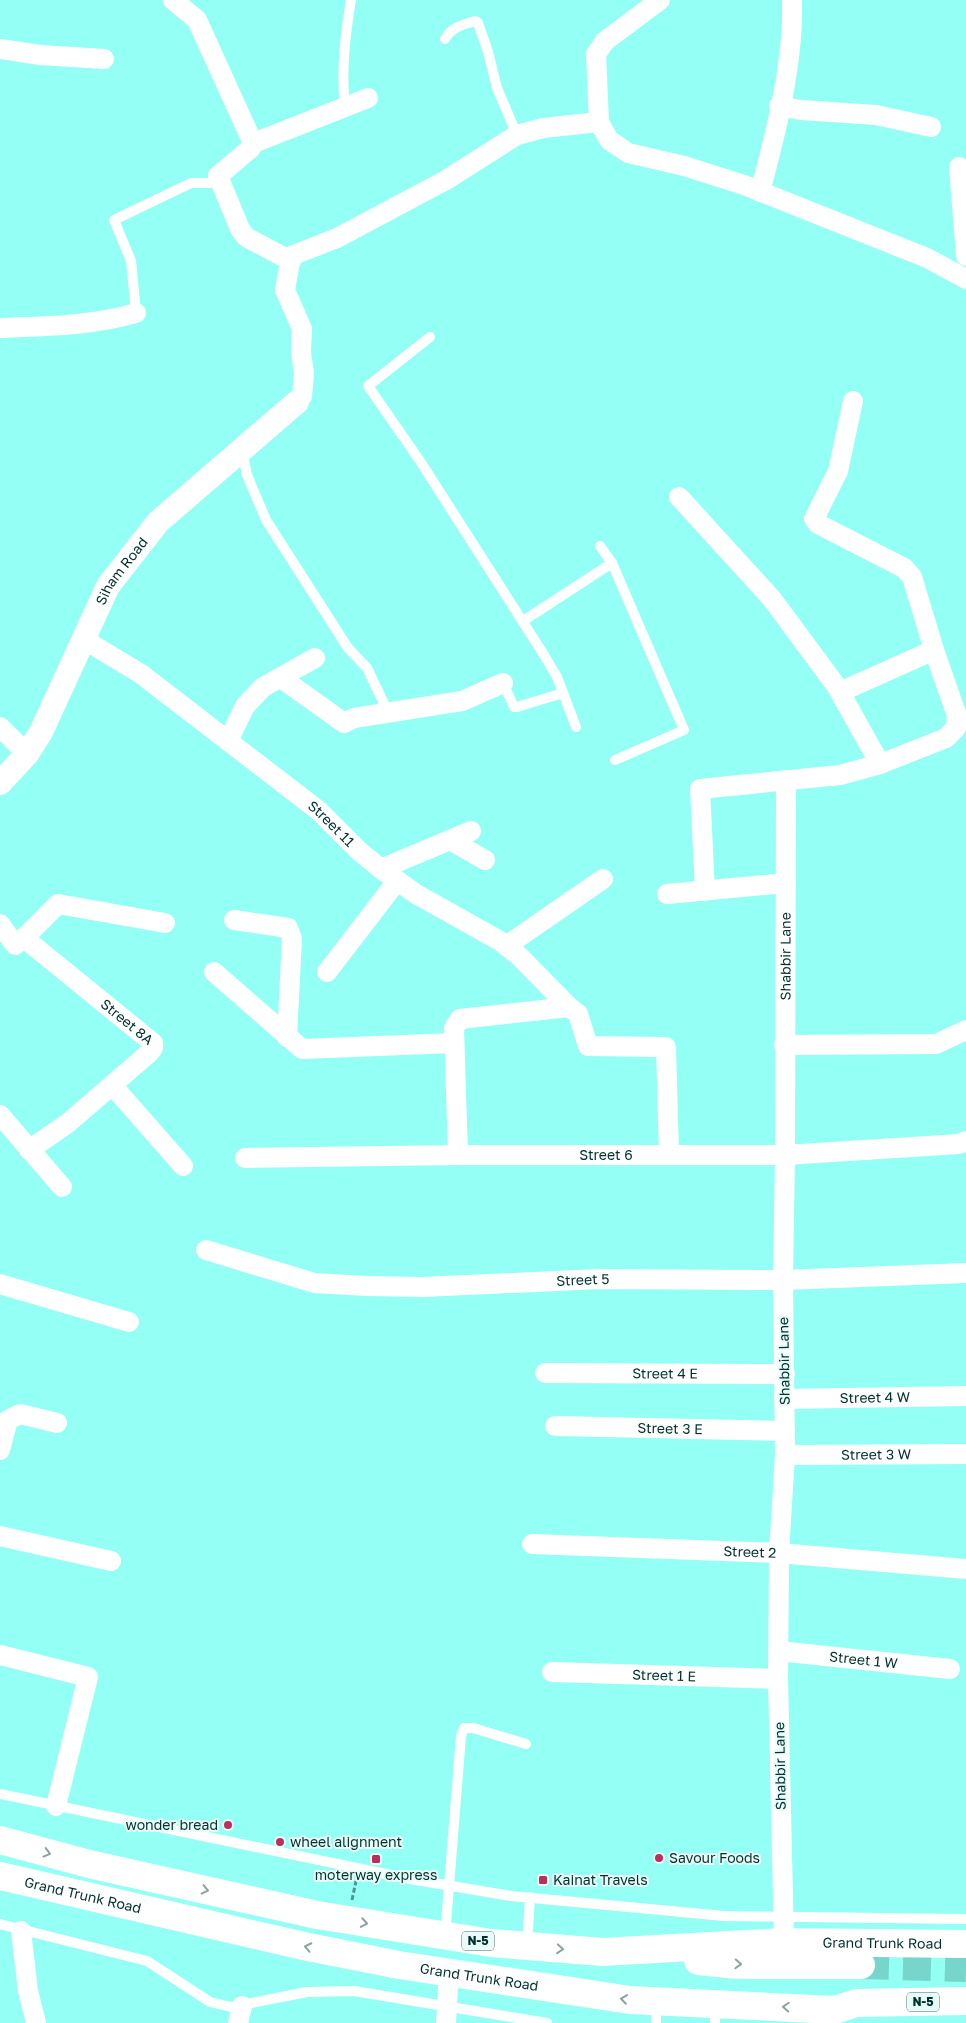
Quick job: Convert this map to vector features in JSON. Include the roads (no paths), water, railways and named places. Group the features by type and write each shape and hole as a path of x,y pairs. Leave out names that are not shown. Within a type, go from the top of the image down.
{"highway":[{"name":"Grand Trunk Road","path":"0,1840 89,1864 317,1915 445,1936 526,1946 602,1952 784,1930 966,1944"},
{"name":"Grand Trunk Road","path":"0,1876 308,1947 449,1973 630,2000 656,2012 846,2016 856,2004 966,2002"},
{"path":"602,1952 738,1965 861,1965"}],"street":[{"path":"173,0 198,20 252,141 251,148 218,176 240,230 246,237 291,261"},
{"path":"658,0 605,41 598,49 595,62 599,122 609,140 628,153 684,166 760,192 927,258 966,279"},
{"path":"760,192 790,51 792,0"},
{"path":"0,49 40,55 104,59"},
{"path":"252,144 368,98"},
{"path":"779,106 801,110 876,115 931,127"},
{"path":"297,402 302,396 304,374 300,352 302,329 285,290 292,256 337,238 446,180 517,135 543,128 599,122"},
{"path":"959,167 965,221 966,256"},
{"path":"0,328 78,325 109,321 136,313"},
{"path":"705,891 700,789 840,774 880,764 946,738 956,728 958,716 934,650 912,577 904,568 818,524 814,519 838,471 853,401"},
{"name":"Siham Road","path":"0,783 27,754 41,732 108,586 158,522 297,402"},
{"path":"678,496 772,599 840,692 880,764"},
{"name":"Street 11","path":"83,639 142,674 319,811 359,851 397,881 506,946 518,956 565,1008 578,1014 588,1046 666,1047 669,1155"},
{"path":"840,692 934,650"},
{"path":"228,741 245,706 263,686 315,658"},
{"path":"281,678 344,723 354,718 462,701 503,684"},
{"path":"0,726 27,754"},
{"name":"Shabbir Lane","path":"784,1930 778,1651 779,1554 785,1455 783,1280 786,780"},
{"path":"381,869 471,830"},
{"path":"450,840 485,860"},
{"path":"506,946 603,879"},
{"path":"328,972 397,881"},
{"path":"667,894 786,883"},
{"path":"24,938 58,904 165,923"},
{"path":"234,920 288,928 292,940 287,1037"},
{"name":"Street 8A","path":"0,924 15,945 24,938 153,1043 153,1048 149,1053 68,1123 29,1150"},
{"path":"214,972 302,1049 454,1043"},
{"path":"458,1155 454,1028 460,1019 565,1008"},
{"path":"784,1045 936,1044 966,1030"},
{"path":"112,1085 183,1166"},
{"path":"0,1115 62,1187"},
{"name":"Street 6","path":"245,1158 458,1155 785,1155 960,1144 966,1141"},
{"name":"Street 5","path":"206,1250 314,1283 368,1286 423,1287 600,1279 783,1280 966,1273"},
{"path":"0,1284 129,1322"},
{"name":"Street 4 E","path":"545,1374 784,1374"},
{"name":"Street 4 W","path":"784,1399 966,1396"},
{"path":"0,1450 8,1420 20,1414 57,1423"},
{"name":"Street 3 E","path":"555,1426 785,1431"},
{"name":"Street 3 W","path":"785,1455 966,1454"},
{"path":"0,1536 111,1561"},
{"name":"Street 2","path":"532,1544 779,1554 966,1569"},
{"name":"Street 1 W","path":"778,1651 950,1669"},
{"path":"0,1655 88,1677 56,1806"},
{"name":"Street 1 E","path":"552,1672 778,1679"},
{"path":"21,1931 28,1990 36,2023"},
{"path":"446,2015 449,1973"}],"lane":[{"path":"345,108 343,90 345,39 351,0"},
{"path":"445,38 449,31 459,26 475,21 478,23 497,88 517,135"},
{"path":"136,313 131,261 114,220 191,183 209,183 218,179"},
{"path":"430,337 368,386 420,461 544,655 563,693 576,727"},
{"path":"242,449 247,475 266,520 348,648 367,668 388,712"},
{"path":"600,546 612,564 684,730 614,760"},
{"path":"523,621 612,564"},
{"path":"503,684 514,707 563,693"},
{"path":"445,1936 461,1736 464,1728 473,1728 526,1744"},
{"path":"0,1794 450,1885 530,1897 724,1916 784,1930 966,1919"},
{"path":"526,1946 530,1897"},
{"path":"0,1924 21,1931 147,1961 210,2002 231,2007 240,2015 281,1997 331,1990 354,1991 446,2015 547,2023"}],"tunnel":[{"path":"861,1965 966,1968"}],"place":[{"name":"wonder bread","path":"228,1825"},
{"name":"wheel alignment","path":"280,1842"},
{"name":"Savour Foods","path":"659,1858"},
{"name":"moterway express","path":"376,1859"},
{"name":"Kainat Travels","path":"543,1880"}]}
